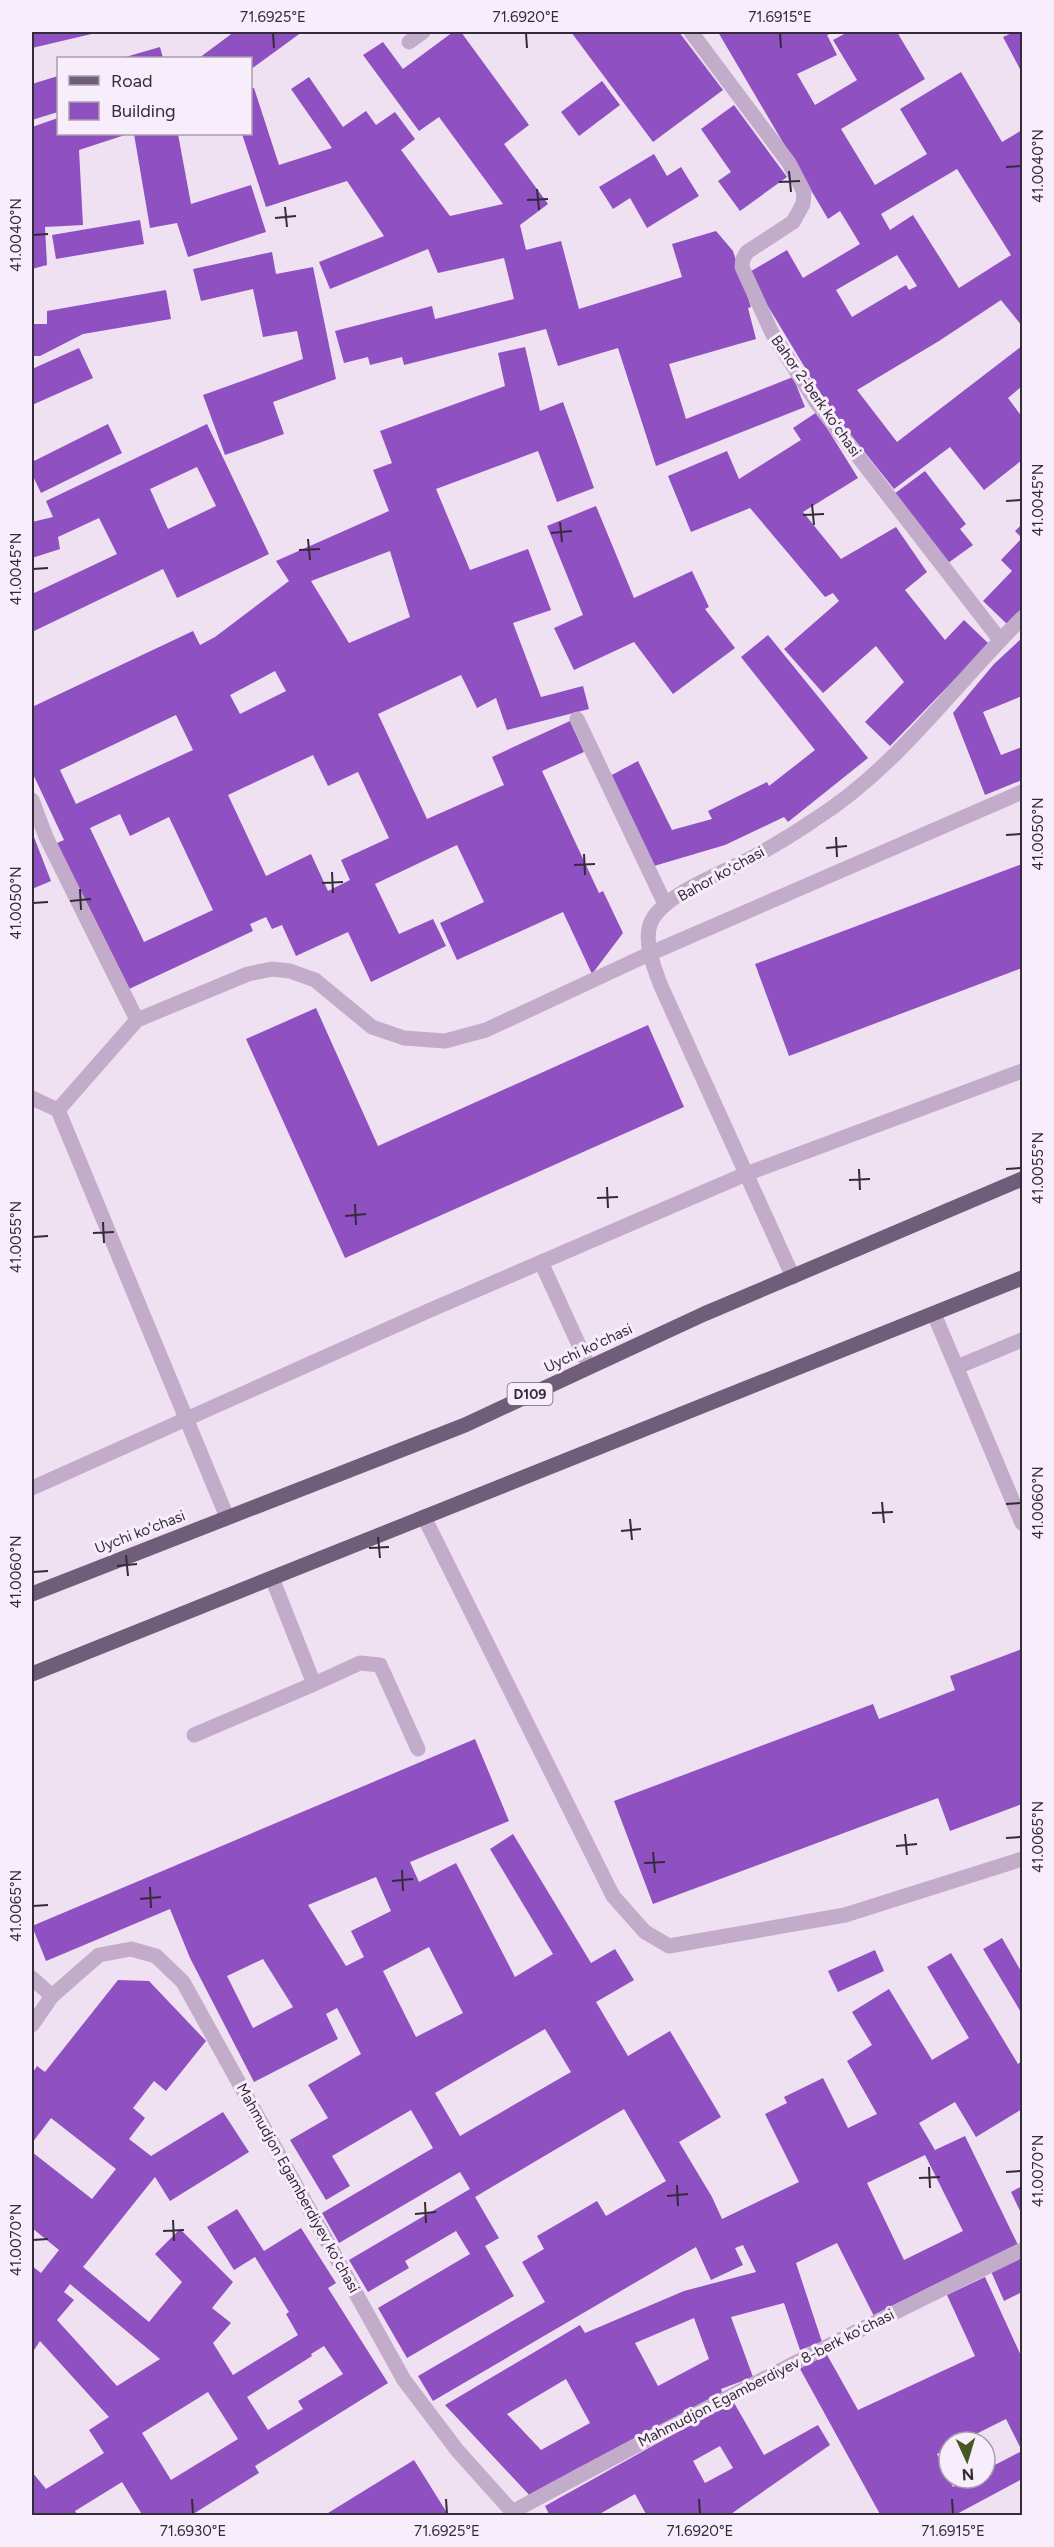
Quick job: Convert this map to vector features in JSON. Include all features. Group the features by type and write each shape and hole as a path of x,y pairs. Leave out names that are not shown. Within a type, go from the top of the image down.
{"main road":[{"name":"Uychi ko'chasi","path":"32,1594 465,1425 589,1367 793,1277 1023,1179"},
{"path":"32,1674 1023,1278"}],"street":[{"path":"409,42 423,32"},
{"name":"Bahor 2-berk koʻchasi","path":"691,32 789,163 804,192 803,204 793,222 747,252 743,259 742,267 772,333 816,402 1000,640"},
{"name":"Bahor koʻchasi","path":"793,1277 649,954 651,921 665,904 705,880 756,855 816,819 874,775 1023,618"},
{"path":"577,719 665,904"},
{"path":"58,1110 136,1020 248,974 272,969 290,971 315,980 372,1027 404,1038 445,1041 486,1030 649,954 1023,792"},
{"path":"32,800 46,837 136,1020"},
{"path":"32,1488 186,1418 746,1174 1023,1071"},
{"path":"32,1098 58,1110 227,1517"},
{"path":"541,1262 589,1367"},
{"path":"934,1314 1023,1523"},
{"path":"957,1367 1023,1340"},
{"path":"424,1517 613,1896 645,1932 653,1937 669,1946 845,1915 1023,1859"},
{"path":"272,1578 314,1684"},
{"path":"194,1735 360,1663 380,1665 418,1749"},
{"name":"Mahmudjon Egamberdiyev koʻchasi","path":"52,1996 99,1955 130,1949 156,1956 183,1982 404,2380 457,2450 514,2514"},
{"path":"32,1978 52,1996 32,2025"},
{"name":"Mahmudjon Egamberdiyev 8-berk koʻchasi","path":"514,2514 680,2421 893,2312 1023,2250"}],"building":[{"path":"32,32 100,32 32,48"},
{"path":"234,32 302,32 252,69 252,57 200,57"},
{"path":"453,32 461,32 529,125 504,144 548,204 520,225 526,250 561,241 579,309 682,277 672,244 716,231 733,251 751,307 748,308 756,339 669,364 686,419 793,377 805,407 656,466 618,348 558,366 546,329 404,365 402,357 370,365 368,357 344,363 335,331 432,306 435,319 514,299 504,258 438,273 428,249 330,289 319,262 384,236 347,181 266,207 242,135 252,135 252,88 254,88 279,165 332,148 291,89 309,77 343,127 366,111 376,125 395,112 415,139 401,150 450,216 503,204 439,117 419,131 363,55 383,42 403,69"},
{"path":"571,32 679,32 723,90 653,142"},
{"path":"718,32 835,32 827,35 837,55 797,74 815,105 857,80 833,40 848,32 897,32 925,79 841,129 875,185 927,154 900,109 961,72 1002,142 1022,130 1022,326 1001,300 939,341 857,390 897,442 1022,346 1022,386 1008,398 1022,417 1022,460 984,490 950,447 894,489 828,406 748,273 787,250 803,278 860,244 840,211 828,219","holes":["957,169 1011,255 959,288 913,215 890,230 881,214","897,255 917,286 909,290 906,285 852,317 836,290"]},
{"path":"1014,32 1022,32 1022,67 1020,69 1003,37"},
{"path":"160,47 163,57 125,57"},
{"path":"57,76 57,112 32,120 32,84"},
{"path":"602,81 620,105 579,136 561,112"},
{"path":"734,105 787,177 740,211 718,181 731,172 701,129"},
{"path":"57,118 57,135 125,135 79,150 83,225 45,227 47,265 32,269 32,127"},
{"path":"134,135 178,135 191,204 251,185 266,232 188,257 177,223 150,228"},
{"path":"654,154 667,176 681,167 699,196 647,228 630,198 613,209 599,187"},
{"path":"140,220 144,244 56,259 52,235"},
{"path":"272,252 276,274 313,267 336,379 273,402 284,434 225,455 203,395 303,359 297,331 263,337 253,289 201,301 193,269"},
{"path":"166,290 171,319 83,334 40,356 32,356 32,324 47,324 47,311"},
{"path":"525,347 540,411 563,402 594,488 557,502 538,451 436,489 470,570 528,549 551,610 513,623 541,697 583,686 589,709 507,730 496,698 477,708 461,675 378,714 427,819 504,785 492,757 570,721 584,752 542,771 599,893 603,891 623,933 592,974 563,912 457,960 440,923 484,902 457,845 375,884 399,934 433,919 446,946 371,982 348,932 296,956 282,925 272,929 266,917 250,924 253,931 127,990 57,843 64,840 32,772 32,707 193,631 200,645 215,637 289,581 276,561 389,511 373,470 392,463 380,431 505,386 498,353","holes":["390,551 410,617 349,643 311,581","275,671 286,691 240,714 230,695","176,715 193,750 76,804 60,770","313,755 328,786 358,772 389,838 341,860 350,880 328,891 311,854 266,876 228,795","120,814 130,836 169,817 213,910 144,942 90,828"]},
{"path":"79,348 93,378 32,405 32,369"},
{"path":"817,412 858,478 803,512 841,559 896,527 927,572 905,590 945,640 964,620 989,644 890,746 865,722 904,682 876,646 823,693 784,649 839,601 833,593 825,597 750,508 691,532 668,476 727,451 739,479 801,440 793,428"},
{"path":"108,424 122,453 41,493 32,474 32,462"},
{"path":"207,424 269,554 177,598 163,569 32,632 32,594 117,554 99,518 58,537 60,549 32,558 32,522 53,517 46,501","holes":["197,467 216,506 168,529 150,489"]},
{"path":"925,471 966,524 960,529 973,545 948,563 894,494"},
{"path":"596,506 634,598 692,571 709,607 705,609 735,648 673,694 634,642 574,670 554,628 583,615 547,526"},
{"path":"1022,524 1022,538 1015,531"},
{"path":"1022,538 1022,608 1007,624 983,601 1012,571 1001,560"},
{"path":"768,635 868,758 788,822 784,817 725,845 654,866 610,776 638,761 672,830 712,819 708,811 767,782 769,786 815,750 741,657"},
{"path":"1022,638 1022,696 983,712 1001,755 1022,747 1022,780 985,795 953,713 994,664"},
{"path":"32,832 51,881 32,889"},
{"path":"1022,864 1022,968 789,1056 755,964"},
{"path":"316,1008 378,1146 648,1025 684,1107 345,1258 246,1039"},
{"path":"1022,1649 1022,1804 950,1831 938,1798 653,1904 614,1801 873,1704 879,1719 955,1690 950,1676"},
{"path":"475,1739 509,1821 410,1862 419,1882 456,1863 515,1977 553,1954 490,1849 513,1834 591,1963 615,1949 634,1980 596,2002 628,2056 670,2031 721,2117 679,2142 712,2197 722,2219 799,2182 765,2114 787,2103 784,2097 823,2078 848,2128 877,2114 847,2061 872,2045 852,2012 889,1989 932,2060 969,2038 927,1967 951,1953 1018,2064 1022,2061 1022,2109 976,2137 955,2102 919,2123 935,2150 965,2136 1019,2247 875,2318 837,2243 796,2263 822,2342 800,2350 784,2303 731,2317 753,2377 721,2389 723,2396 533,2499 445,2405 580,2325 585,2333 684,2291 756,2272 743,2245 735,2248 743,2265 711,2280 696,2247 433,2401 418,2376 545,2302 522,2262 544,2249 537,2236 597,2201 606,2216 666,2181 624,2109 475,2197 499,2238 485,2246 514,2296 407,2358 378,2308 470,2254 456,2231 405,2261 409,2268 368,2292 349,2260 470,2189 460,2172 339,2243 322,2213 433,2148 411,2110 332,2156 350,2186 326,2200 290,2140 328,2118 308,2085 361,2054 337,2008 326,2014 338,2039 254,2082 190,1958 170,1909 46,1961 32,1926","holes":["376,1877 391,1911 351,1931 364,1957 346,1966 308,1905","429,1947 463,2013 416,2037 383,1971","263,1959 293,2007 253,2028 227,1976","545,2029 571,2072 460,2136 435,2093","925,2155 963,2231 904,2260 867,2183","694,2318 709,2359 658,2386 635,2343","566,2379 590,2423 541,2450 507,2414"]},
{"path":"1002,1938 1022,1973 1022,2014 983,1949"},
{"path":"875,1950 884,1971 838,1992 828,1971"},
{"path":"118,1980 149,1981 206,2041 166,2091 154,2081 133,2108 145,2118 129,2139 151,2156 223,2112 249,2152 170,2201 155,2177 83,2267 149,2322 182,2282 155,2254 180,2229 233,2282 212,2308 231,2323 213,2343 233,2375 298,2335 286,2314 289,2312 255,2257 234,2270 207,2227 237,2209 264,2251 301,2228 336,2283 328,2288 388,2383 255,2466 259,2473 190,2516 143,2516 122,2482 75,2511 78,2516 32,2516 32,2472 46,2489 104,2453 89,2430 109,2417 40,2341 32,2353 32,2266 41,2273 59,2250 32,2228 32,2152 92,2199 116,2169 51,2118 32,2143 32,2074 37,2066 45,2072","holes":["70,2284 160,2359 117,2386 57,2320 74,2300 64,2292","324,2346 343,2374 298,2401 303,2409 268,2430 247,2397 312,2356 311,2354","208,2392 238,2439 171,2480 142,2433"]},
{"path":"1022,2186 1022,2215 1011,2192"},
{"path":"1022,2254 1022,2292 1004,2301 990,2269"},
{"path":"985,2277 1022,2358 1022,2451 1022,2479 953,2516 881,2516 799,2367 826,2353 858,2410 975,2356 947,2295"},
{"path":"733,2401 764,2455 818,2425 830,2445 728,2516 647,2516 635,2494 596,2516 550,2516 545,2506","holes":["720,2446 733,2468 705,2483 693,2461"]},
{"path":"414,2460 449,2516 324,2516 328,2513"}]}
